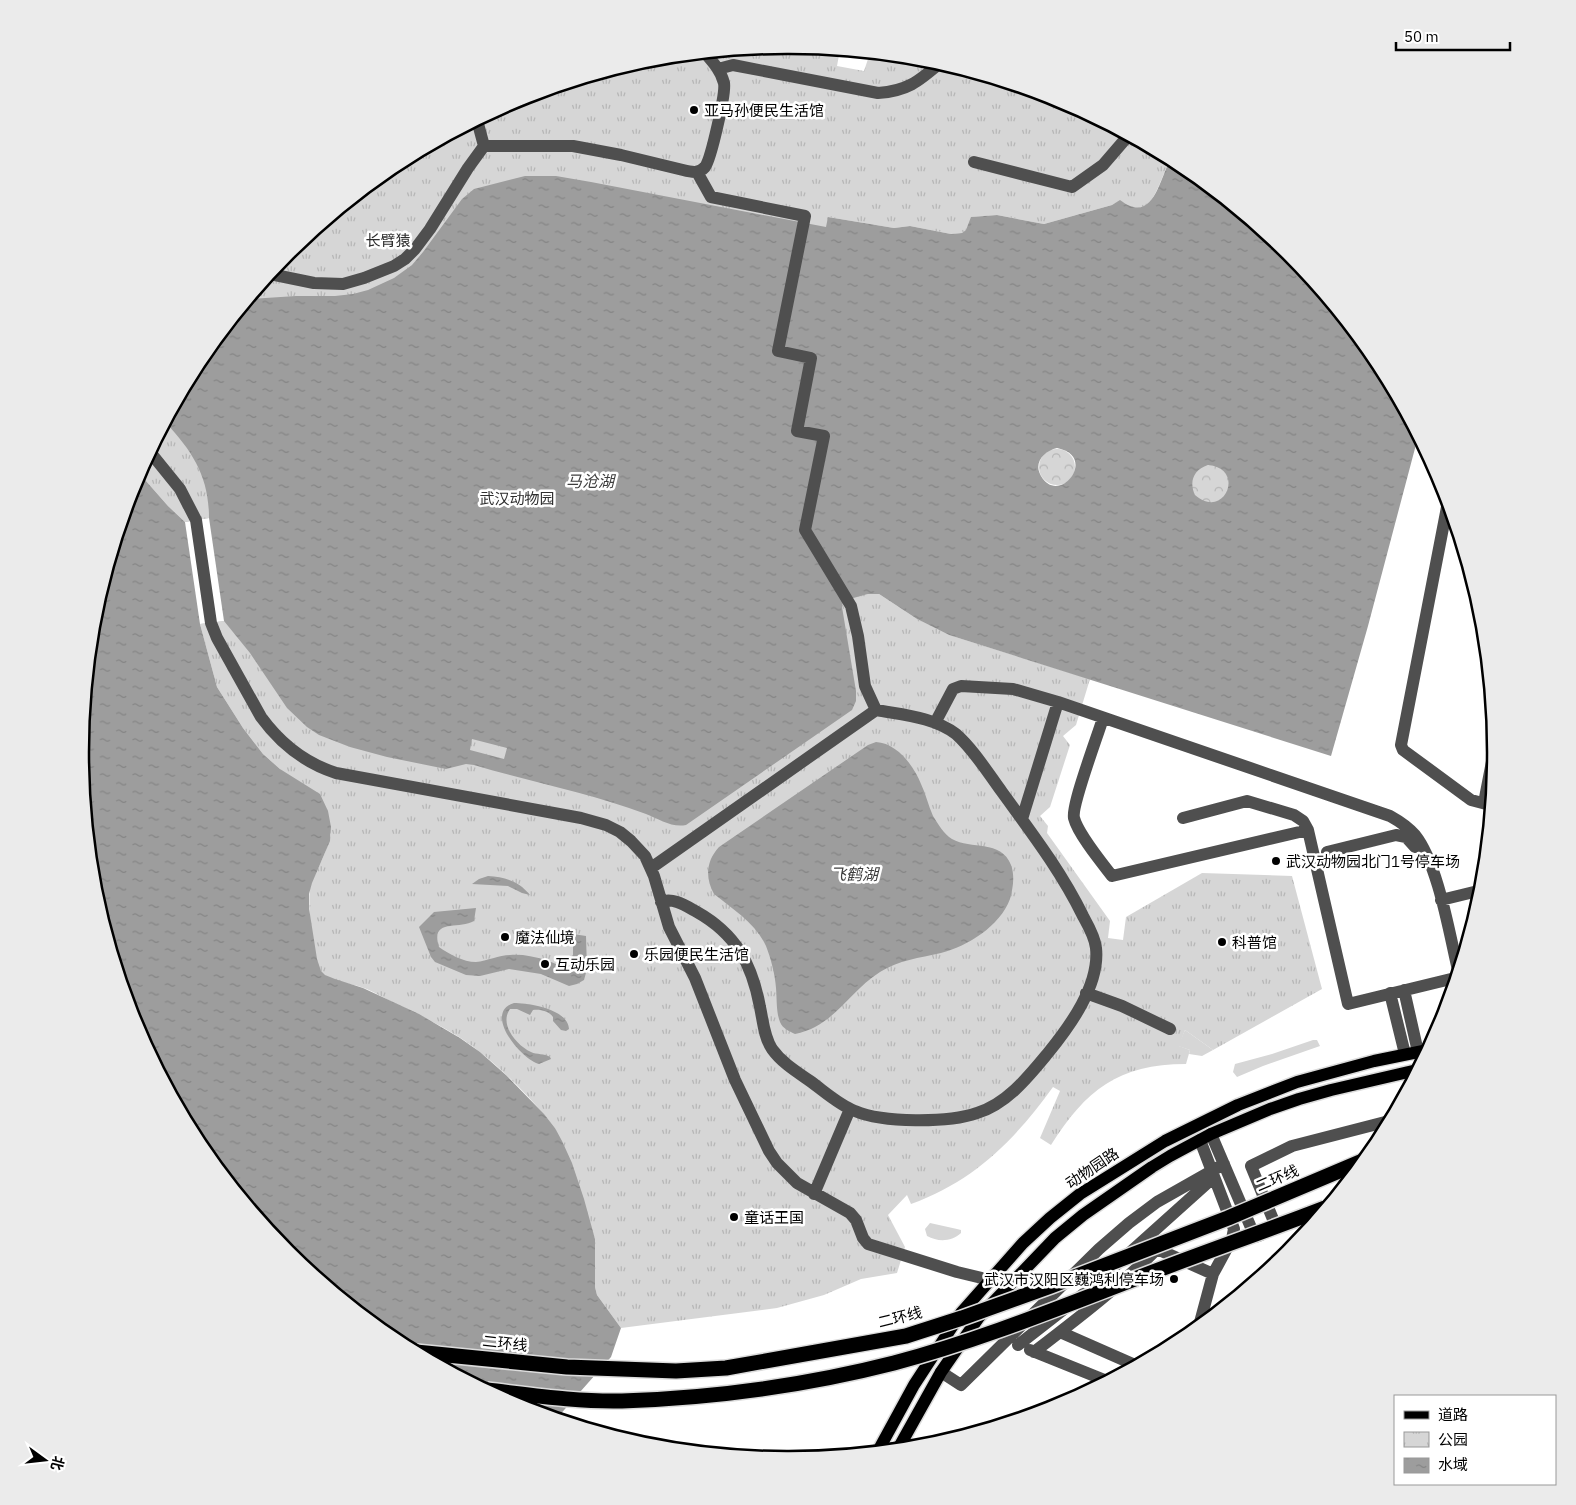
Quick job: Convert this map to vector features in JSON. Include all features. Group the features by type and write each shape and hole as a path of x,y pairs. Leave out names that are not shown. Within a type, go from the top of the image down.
{"highway":[{"name":"二环线","path":"432,1354 567,1367 676,1372 726,1368 906,1336 1051,1286 1228,1218 1351,1166"},
{"path":"509,1392 559,1398 619,1401 762,1390 816,1381 946,1348 1088,1298 1162,1268 1313,1213"}],"main road":[{"name":"动物园路","path":"881,1445 914,1385 961,1314 1037,1230 1080,1194 1165,1142 1238,1104 1296,1082 1374,1061 1420,1052"},
{"path":"902,1441 941,1372 979,1316 1055,1238 1083,1216 1145,1171 1206,1137 1270,1109 1299,1099 1410,1072"}],"lane":[{"path":"484,146 573,146 697,172 708,162 724,95 724,83 718,68 710,59"},
{"path":"718,68 734,65 878,93 912,85 933,69"},
{"path":"278,276 314,283 343,284 394,266 405,258 415,249 430,229 484,146 479,126"},
{"path":"974,162 1072,187 1102,165 1124,140"},
{"path":"697,172 711,196 806,216 778,351 811,358 797,431 824,436 805,530 848,599 854,612 865,686 876,710"},
{"path":"154,457 180,489 196,520 211,622 217,638 261,717 281,740 303,758 326,770 348,776 554,813 606,825 620,832 644,856 651,868 672,934 702,993 735,1080 769,1151 777,1163 797,1184 850,1213 856,1220 863,1238 871,1246 990,1280"},
{"path":"1445,516 1401,745 1404,750 1471,800 1485,803"},
{"path":"935,723 954,689 961,686 1013,689 1058,702 1390,816 1415,835 1431,865 1441,900 1453,967"},
{"path":"1022,819 1058,702"},
{"path":"651,868 876,710 919,718 948,729 961,740 1022,819 1075,898 1096,946 1095,968 1072,1020 1037,1066 1012,1093 981,1112 963,1116 938,1119 870,1116 850,1109 796,1071 771,1048 753,977 744,957 731,938 692,909 669,900 661,902"},
{"path":"1103,718 1074,816 1087,841 1112,876 1308,830"},
{"path":"1183,818 1247,801 1294,815 1303,821 1308,830 1348,1004 1449,979"},
{"path":"1327,852 1397,835 1415,835"},
{"path":"1397,835 1406,837 1412,843 1428,874 1453,968"},
{"path":"1441,900 1472,892"},
{"path":"1404,990 1422,1047"},
{"path":"1086,992 1170,1029"},
{"path":"1390,993 1405,1054"},
{"path":"814,1194 850,1109"},
{"path":"1277,1229 1251,1166 1292,1146 1380,1123"},
{"path":"1206,1137 1224,1164 1256,1237 1312,1214"},
{"path":"1202,1315 1213,1274 1232,1239 1234,1229 1213,1174 1206,1137"},
{"path":"941,1372 961,1385 1012,1343 1086,1292 1224,1164"},
{"path":"1012,1343 1099,1249 1129,1223 1157,1202 1213,1174"},
{"path":"1034,1352 1096,1305 1157,1249 1213,1274"},
{"path":"1060,1332 1129,1362"},
{"path":"1012,1343 1100,1377"}],"green space":[{"name":"武汉动物园","path":"788,54 839,56 837,66 864,71 868,59 924,67 1013,91 1055,107 1137,147 1167,166 1158,188 1148,204 1140,208 1131,207 1120,201 1112,205 1044,224 997,215 972,217 967,230 962,233 951,234 910,226 894,228 828,217 856,596 879,594 917,619 949,635 1090,679 1076,725 1063,736 1070,745 1050,807 1040,816 1048,826 1047,833 1110,921 1108,938 1123,940 1126,917 1202,873 1292,876 1322,989 1213,1050 1185,1030 1179,1046 1190,1050 1186,1064 1162,1065 1141,1069 1123,1075 1106,1084 1077,1109 1051,1145 1040,1138 1060,1091 1053,1087 1008,1142 973,1171 934,1195 911,1204 907,1195 888,1215 905,1247 897,1273 861,1279 824,1295 777,1308 621,1328 597,1295 595,1287 595,1239 555,1128 545,1116 498,1067 459,1037 424,1017 371,991 327,977 320,970 315,952 309,902 311,884 331,834 280,769 263,754 243,728 217,687 200,624 185,522 145,479 161,443 207,364 263,292 294,258 327,227 363,198 439,147 521,107 563,91 652,67 742,55"},
{"path":"1057,449 1064,450 1070,454 1074,460 1074,474 1070,480 1064,484 1057,485 1050,484 1044,480 1040,474 1039,467 1040,460 1044,454 1050,450"},
{"path":"1210,465 1223,471 1229,484 1223,497 1210,503 1197,497 1191,484 1197,471"},
{"path":"1185,1030 1213,1050 1202,1056 1189,1054 1190,1050 1178,1046"},
{"path":"1317,1040 1320,1046 1237,1077 1233,1072 1235,1064"},
{"path":"930,1223 961,1230 961,1233 949,1239 931,1238 927,1236 925,1229"}],"water":[{"name":"马沧湖","path":"1167,166 1213,198 1249,227 1282,258 1342,327 1369,364 1416,445 1331,756 949,635 917,619 879,594 868,594 846,600 843,602 842,607 856,691 856,701 852,710 686,825 681,826 604,800 474,765 466,764 446,769 387,757 350,747 319,735 307,727 287,708 250,653 224,621 200,624 217,687 243,728 263,754 280,769 320,794 328,811 331,827 330,841 309,894 309,908 317,959 321,971 325,975 363,988 419,1014 480,1052 506,1075 555,1128 572,1163 584,1199 595,1239 595,1287 597,1295 621,1328 611,1357 561,1413 479,1379 439,1358 363,1307 327,1278 294,1247 234,1178 207,1141 161,1062 142,1020 126,977 113,933 95,844 91,798 89,752 95,661 113,572 126,528 145,479 185,522 209,518 206,490 198,466 184,444 170,427 183,403 207,364 258,298 335,296 368,290 394,278 412,265 462,199 474,189 525,176 556,176 826,227 828,217 894,228 910,226 951,234 962,233 966,230 971,217 997,215 1044,224 1112,205 1120,200 1131,206 1141,207 1148,203 1159,187","holes":["1057,448 1069,453 1075,460 1075,469 1072,477 1065,483 1057,486 1049,484 1039,471 1038,467 1041,458","1208,465 1220,468 1226,475 1228,483 1227,491 1222,498 1215,502 1206,501 1195,495 1192,486 1196,473","472,739 507,748 504,759 470,750"]},
{"name":"飞鹤湖","path":"876,742 891,746 909,763 923,788 933,816 941,829 949,837 968,844 993,848 1006,857 1013,873 1010,899 999,918 972,940 951,950 909,960 887,968 869,980 821,1024 795,1034 788,1031 781,1024 777,1010 775,977 762,938 736,911 714,894 708,876 709,864 719,847 868,745"},
{"path":"488,876 500,877 511,881 521,886 530,895 508,886 472,884"},
{"path":"476,908 474,921 468,924 447,926 438,932 439,947 456,957 471,962 506,955 526,955 550,961 571,971 573,968 573,934 586,936 587,969 584,980 569,986 541,974 509,969 480,976 466,975 435,962 431,957 419,927 434,912"},
{"path":"514,1003 529,1004 547,1009 562,1016 567,1022 569,1029 566,1031 561,1030 553,1021 553,1017 544,1011 533,1010 530,1015 517,1009 510,1009 507,1015 511,1034 525,1049 543,1054 551,1059 539,1064 532,1061 515,1046 508,1036 503,1026 502,1016 505,1008"}],"pier":[{"path":"209,518 224,621 200,624 185,522"}],"place":[{"name":"亚马孙便民生活馆","path":"694,110"},
{"name":"武汉动物园北门1号停车场","path":"1276,861"},
{"name":"魔法仙境","path":"505,937"},
{"name":"科普馆","path":"1222,942"},
{"name":"乐园便民生活馆","path":"634,954"},
{"name":"互动乐园","path":"545,964"},
{"name":"童话王国","path":"734,1217"},
{"name":"武汉市汉阳区巍鸿利停车场","path":"1174,1279"}],"park label":[{"name":"长臂猿","path":"388,240"}]}
